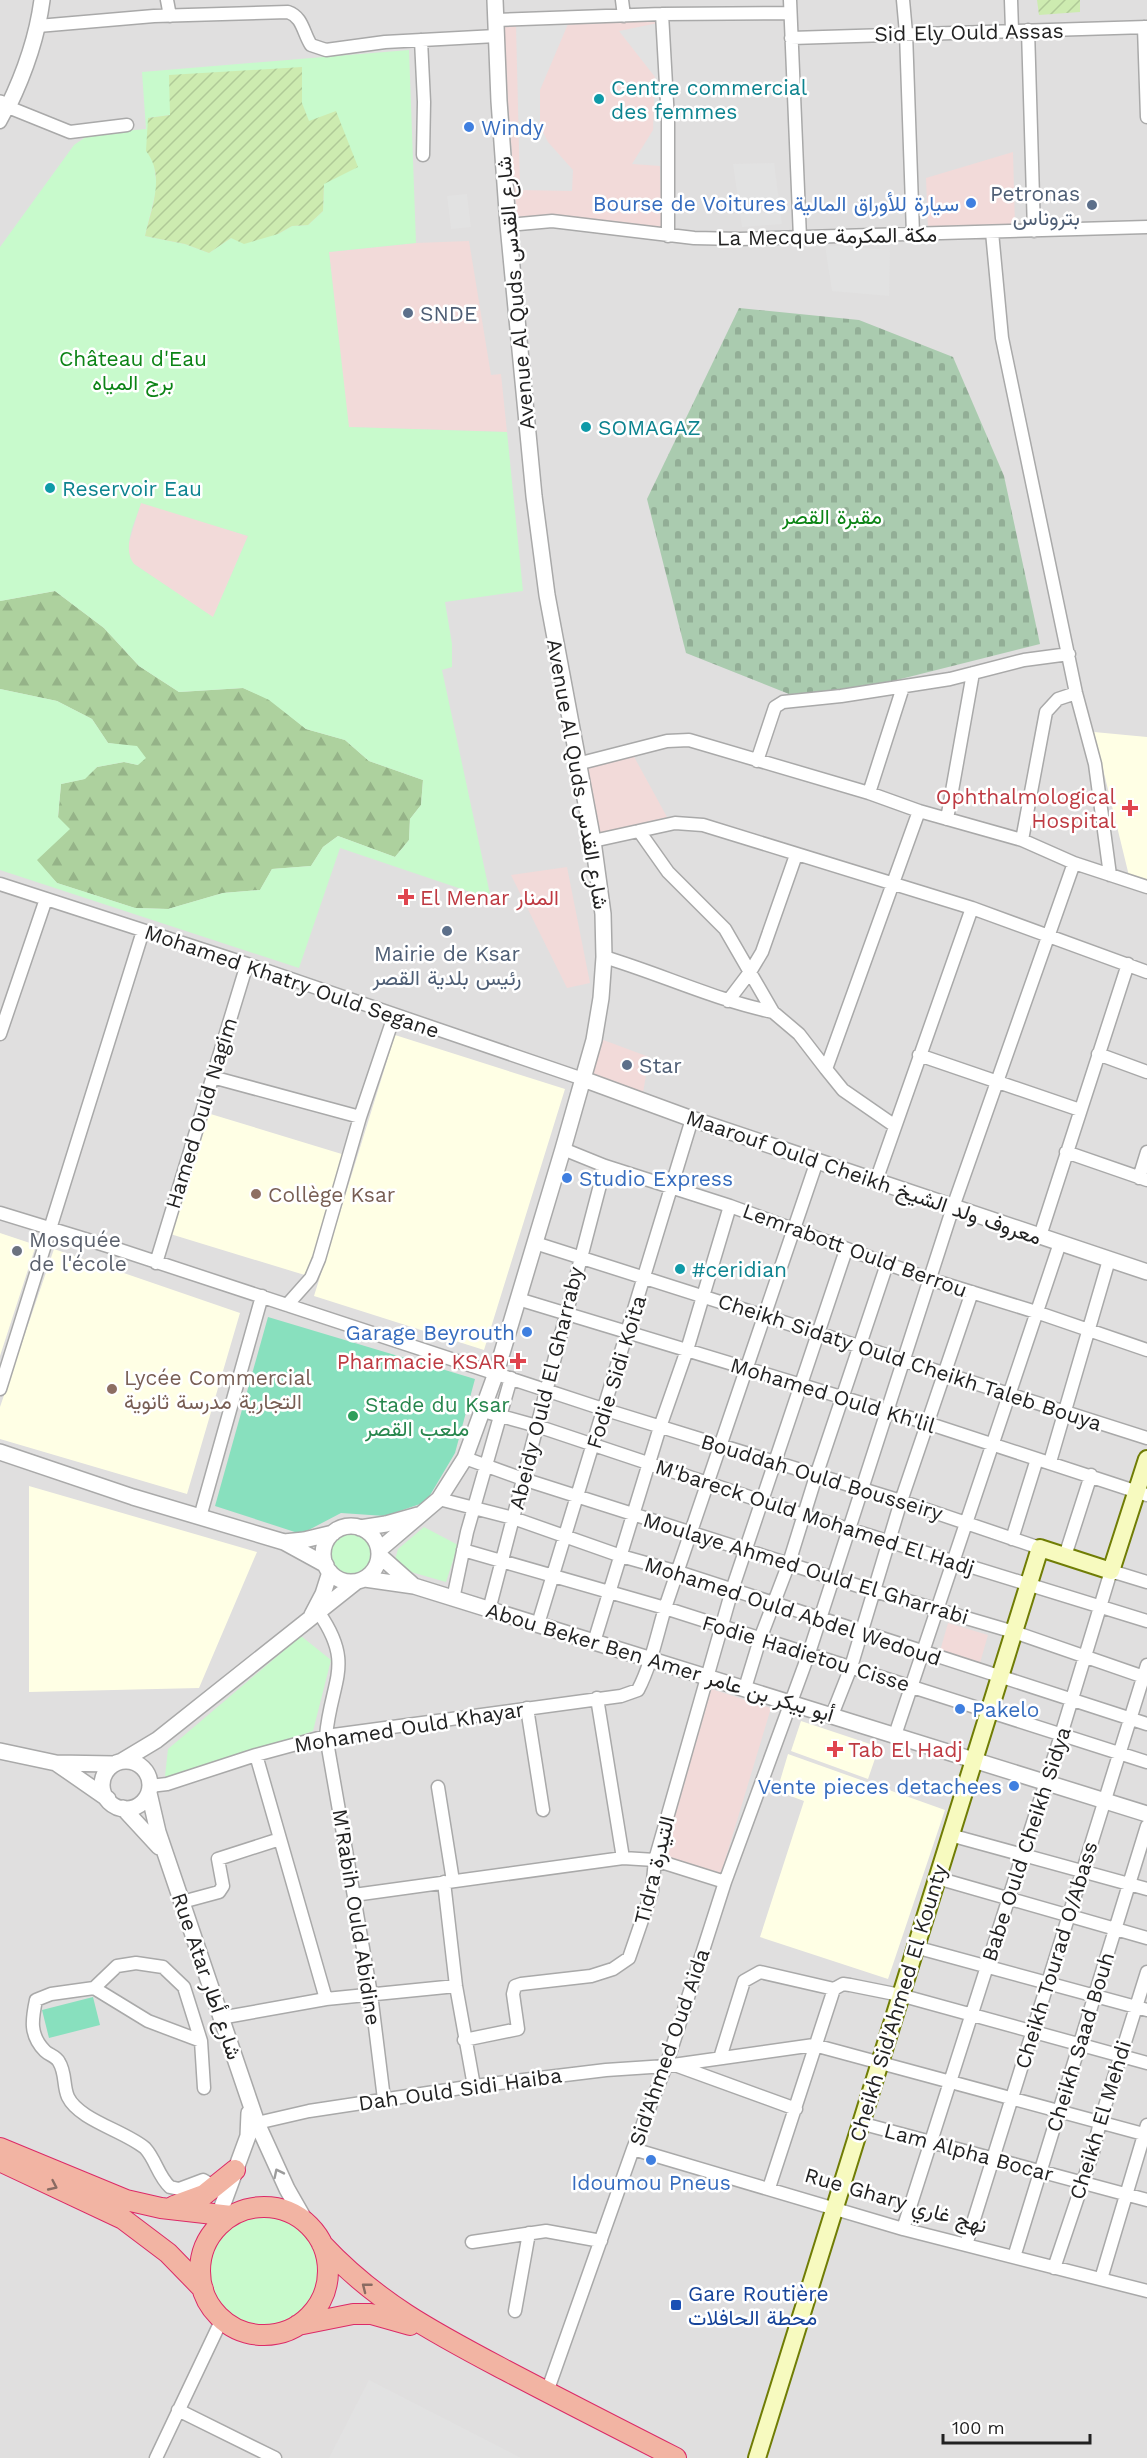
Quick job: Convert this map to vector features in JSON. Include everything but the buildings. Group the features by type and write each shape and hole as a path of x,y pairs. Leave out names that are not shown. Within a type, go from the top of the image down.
{"highway":[{"path":"0,2148 105,2192 161,2208 225,2215 257,2207 284,2210 307,2224 322,2244 368,2289 432,2331 676,2458"},
{"path":"0,2161 123,2219 168,2253 203,2289 211,2306 222,2319 236,2328 263,2335 277,2334 298,2325 352,2314 371,2314 432,2331"},
{"path":"161,2208 188,2202 204,2195 235,2170"},
{"path":"203,2289 201,2260 212,2234 225,2215"},
{"path":"298,2325 317,2307 327,2283 326,2257 322,2244"}],"main road":[{"name":"Babe Ould Cheikh Sidya","path":"1111,1571 1142,1493 1147,1459"},
{"name":"Bouddah Ould Bousseiry","path":"1040,1548 1111,1571"},
{"name":"Cheikh Sid'Ahmed El Kounty","path":"758,2458 833,2208 1040,1548"}],"street":[{"path":"0,122 4,105 30,57 42,0"},
{"path":"167,0 170,16"},
{"name":"Avenue Al Quds شارع القدس","path":"379,1553 439,1499 465,1458 483,1411 504,1376 518,1299 583,1079 598,1019 604,957 603,914 593,841 547,595 534,496 508,225 495,0"},
{"path":"622,0 624,15"},
{"path":"903,0 913,234"},
{"path":"1011,0 1012,30"},
{"path":"38,26 170,16 288,12 296,14 311,45 326,51 496,28 624,15 790,6 800,238"},
{"path":"662,14 668,120 668,236"},
{"path":"1146,27 1147,117"},
{"name":"Sid Ely Ould Assas","path":"791,38 1146,27"},
{"path":"1028,30 1034,231"},
{"path":"421,39 424,102 423,155"},
{"path":"4,105 70,132 127,124"},
{"name":"La Mecque مكة المكرمة","path":"508,225 552,221 694,238 800,238 1147,227"},
{"path":"992,232 1002,338 1076,693 1095,764 1110,875"},
{"path":"757,761 775,707 783,702 903,687 1024,660 1069,654"},
{"path":"947,819 973,673"},
{"path":"869,793 903,687"},
{"path":"1022,840 1046,712 1058,699 1076,693"},
{"path":"577,764 679,739 688,740 1022,840 1074,863 1147,887"},
{"path":"826,1069 919,811"},
{"path":"593,841 675,823 691,822 972,908 1147,972"},
{"path":"639,831 668,872 729,935 773,1012 799,1034 843,1090 895,1126"},
{"path":"728,1001 762,952 796,855"},
{"name":"Sid'Ahmed Oud Aida","path":"547,2392 633,2149 669,2065 725,1882 792,1703 953,1207 1074,863"},
{"name":"Mohamed Khatry Ould Segane","path":"0,884 247,964 583,1079"},
{"path":"0,1035 46,899"},
{"path":"876,1181 972,908"},
{"path":"0,1389 2,1375 143,931"},
{"path":"604,957 673,979 728,1001 773,1012"},
{"name":"Hamed Ould Nagim","path":"156,1263 247,964"},
{"path":"1040,1236 1128,964"},
{"path":"287,1305 311,1278 317,1265 360,1117 394,1016"},
{"path":"1098,1054 1147,1072"},
{"path":"919,1055 1080,1110"},
{"path":"212,1077 360,1117"},
{"name":"Maarouf Ould Cheikh معروف ولد الشيخ","path":"583,1079 692,1119 1147,1272"},
{"name":"Fodie Sidi Koita","path":"538,1624 692,1119"},
{"name":"Lemrabott Ould Berrou","path":"563,1149 605,1166 730,1206 929,1279 1147,1350"},
{"path":"1066,1152 1143,1179 1147,1152"},
{"path":"649,1659 817,1161"},
{"name":"Abeidy Ould El Gharraby","path":"489,1610 605,1166"},
{"path":"594,1642 660,1427 687,1350 730,1206"},
{"name":"Bouddah Ould Bousseiry","path":"0,1213 50,1227 603,1409 901,1501 1040,1548"},
{"path":"895,1735 1060,1243"},
{"name":"Cheikh Sidaty Ould Cheikh Taleb Bouya","path":"535,1244 704,1295 1147,1438"},
{"name":"Tidra التيدرة","path":"464,2040 518,2029 513,1994 515,1986 591,1976 613,1969 629,1958 652,1891 655,1860 732,1590 846,1250"},
{"path":"1050,1462 1109,1260"},
{"path":"745,1688 760,1639 789,1563 887,1264"},
{"path":"832,1715 851,1667 901,1501 972,1292"},
{"path":"200,1517 262,1296"},
{"name":"Mohamed Ould Kh'lil","path":"518,1299 927,1423 1142,1493"},
{"path":"453,1599 463,1550 500,1416 504,1376"},
{"name":"M'bareck Ould Mohamed El Hadj","path":"483,1411 593,1444 649,1465 803,1515 1147,1621"},
{"path":"0,1452 284,1542 328,1568 342,1581 361,1580"},
{"name":"Moulaye Ahmed Ould El Gharrabi","path":"465,1458 578,1497 747,1549 832,1578 1014,1632 1085,1657 1146,1673"},
{"path":"1012,1539 1037,1458"},
{"path":"1065,1556 1090,1475"},
{"name":"Mohamed Ould Abdel Wedoud","path":"439,1499 513,1518 621,1556 678,1572 773,1605 1147,1724"},
{"name":"Avenue Al Quds شارع القدس","path":"360,1528 420,1515"},
{"path":"108,1800 102,1785 108,1769 157,1740 375,1569 379,1553 372,1536 360,1528 346,1527 333,1533 284,1542"},
{"path":"313,1617 323,1594 328,1568 324,1548 333,1533"},
{"name":"Fodie Hadietou Cisse","path":"463,1550 665,1608 1147,1762"},
{"name":"Abou Beker Ben Amer أبو بيكر بن عامر","path":"379,1553 414,1586"},
{"name":"Bouddah Ould Bousseiry","path":"1111,1571 1147,1582"},
{"name":"Babe Ould Cheikh Sidya","path":"903,2229 1111,1571"},
{"name":"Abou Beker Ben Amer أبو بيكر بن عامر","path":"361,1580 414,1586 1147,1814"},
{"name":"M'Rabih Ould Abidine","path":"313,1617 334,1637 340,1665 328,1713 326,1736 371,1994 384,2099"},
{"name":"Mohamed Ould Khayar","path":"150,1786 167,1784 256,1755 326,1736 621,1696 638,1690 647,1672 649,1659"},
{"name":"Cheikh Tourad O/Abass","path":"966,2245 1146,1673"},
{"path":"597,1698 623,1858"},
{"path":"527,1708 543,1810"},
{"path":"56,1763 123,1808 139,1805 150,1786 157,1740"},
{"path":"0,1751 56,1763 131,1761 140,1764 150,1786"},
{"path":"256,1755 326,1999"},
{"name":"Rue Atar شارع أطار","path":"150,1786 153,1815 257,2123 286,2189 307,2224"},
{"path":"438,1787 456,1986 474,2086"},
{"name":"Rue Atar شارع أطار","path":"123,1808 150,1835 167,1857"},
{"name":"Cheikh Saad Bouh","path":"1014,2257 1147,1826"},
{"path":"950,1835 1147,1889"},
{"path":"182,1902 219,1892 224,1886 218,1859 280,1839"},
{"path":"354,1895 623,1858 655,1860 725,1882"},
{"path":"937,1878 1147,1938"},
{"path":"915,1947 1142,2008"},
{"path":"204,2088 201,2041 184,1988 163,1967 136,1963 117,1966 94,1988 51,1994 36,2000 31,2023 35,2038 46,2052 58,2059 64,2072 68,2097 81,2111 145,2148 163,2180 170,2187 179,2189 203,2180 215,2187"},
{"path":"720,2058 744,1981 760,1972 834,1989"},
{"name":"Cheikh El Mehdi","path":"1054,2268 1093,2152 1121,2056 1142,2008 1147,1972"},
{"path":"769,2188 834,1989 843,1984 900,1995 1147,2063"},
{"path":"220,2018 326,1999 456,1986"},
{"path":"94,1988 148,2021 201,2041"},
{"path":"814,2045 1100,2122 1146,2131 1101,2279"},
{"name":"Dah Ould Sidi Haiba","path":"257,2123 309,2111 474,2086 669,2065 814,2045"},
{"path":"669,2065 796,2109"},
{"name":"Rue Atar شارع أطار","path":"225,2215 235,2170 248,2136 248,2095"},
{"name":"Lam Alpha Bocar","path":"860,2123 1147,2200"},
{"name":"Rue Ghary نهج غاري","path":"633,2149 903,2229 1147,2291"},
{"path":"472,2242 546,2231 601,2241"},
{"path":"515,2311 529,2233"},
{"path":"156,2458 222,2319"},
{"path":"178,2410 275,2458"}],"shaded area":[{"path":"0,0 1147,0 1147,2458 0,2458"},
{"path":"655,21 662,230 553,216 517,218 502,27"},
{"path":"658,23 661,166 632,164 653,130 655,77 619,31"},
{"path":"568,24 540,90 540,126 548,142 573,170 572,191 520,190 516,25"},
{"name":"Bourse de Voitures سيارة للأوراق المالية","path":"1013,152 1015,227 928,228 926,178"},
{"path":"774,163 782,224 742,227 733,164"},
{"path":"467,194 471,227 451,229 447,196"},
{"name":"SNDE","path":"469,241 491,375 501,374 507,432 348,427 329,252 416,243"},
{"path":"825,245 890,250 889,296 832,291"},
{"path":"141,502 248,536 213,618 130,559 128,546"},
{"name":"Ophthalmological Hospital","path":"1094,732 1147,737 1147,882 1130,880"},
{"path":"632,753 667,817 597,834 582,766"},
{"path":"567,867 590,983 567,988 511,875"},
{"path":"395,1035 565,1089 484,1350 314,1296"},
{"path":"598,1038 649,1057 642,1099 587,1078"},
{"name":"Collège Ksar","path":"204,1112 345,1155 308,1276 167,1233"},
{"path":"0,1233 36,1245 0,1356"},
{"name":"Lycée Commercial التجارية مدرسة ثانوية","path":"54,1249 240,1313 187,1494 0,1439 0,1407"},
{"path":"29,1486 257,1552 199,1688 29,1692"},
{"path":"948,1623 988,1635 980,1663 940,1651"},
{"path":"708,1688 771,1708 720,1877 657,1858"},
{"name":"Tab El Hadj","path":"801,1721 879,1747 868,1779 791,1751"},
{"path":"788,1754 945,1810 888,1979 760,1937 804,1801 777,1791"},
{"path":"369,2380 521,2458 329,2458"}],"green space":[{"path":"1037,0 1080,0 1080,12 1039,15"},
{"name":"Château d'Eau برج المياه","path":"409,50 416,243 329,252 349,427 507,432 523,591 445,602 452,644 452,667 442,670 491,899 340,848 299,968 0,870 0,689 57,701 92,719 108,743 137,746 146,758 138,765 124,762 97,767 85,779 61,784 58,817 70,829 37,860 57,883 135,908 168,909 223,893 260,890 272,869 311,866 323,847 338,836 395,857 409,840 410,819 421,805 423,780 369,761 345,740 306,729 269,700 243,688 179,692 139,666 104,628 55,591 0,601 0,247 74,145 90,134 146,129 142,72","holes":["301,67 302,104 309,122 324,184 323,211 308,225 292,226 278,234 231,238 209,253 185,244 145,236 157,187 148,118 170,115","141,503 248,536 213,617 134,564 130,557 129,542"]},
{"path":"302,67 302,103 309,121 336,111 358,167 324,184 323,211 308,225 292,226 278,234 244,244 231,238 209,253 185,244 145,236 156,182 152,161 146,151 148,118 170,115 169,75"},
{"name":"مقبرة القصر","path":"739,308 859,320 953,357 1004,476 1040,644 849,692 789,694 686,653 647,499"},
{"path":"55,591 104,628 139,666 179,692 243,688 269,699 306,729 345,740 369,761 423,780 421,805 410,819 409,840 395,857 338,836 323,847 311,866 272,869 260,890 223,893 168,909 135,908 57,883 36,860 51,846 58,817 61,784 84,779 97,767 124,762 138,765 136,747 108,743 92,719 57,701 0,689 0,601"},
{"name":"Stade du Ksar ملعب القصر","path":"268,1317 475,1379 455,1453 426,1502 385,1516 341,1513 301,1534 215,1506"},
{"path":"424,1527 458,1545 446,1582 404,1570 395,1560 398,1549"},
{"path":"351,1532 367,1538 373,1554 367,1570 351,1576 335,1570 329,1554 335,1538"},
{"path":"301,1636 331,1660 313,1731 173,1780 165,1776 168,1749"},
{"path":"93,1997 100,2025 49,2038 42,2010"},
{"path":"263,2212 285,2216 304,2229 317,2248 321,2270 317,2292 304,2311 285,2324 263,2328 241,2324 222,2311 209,2292 205,2270 209,2248 222,2229 241,2216"}],"place":[{"name":"Centre commercial des femmes","path":"599,99"},
{"name":"Windy","path":"469,127"},
{"name":"Bourse de Voitures سيارة للأوراق المالية","path":"971,203"},
{"name":"Petronas بتروناس","path":"1092,205"},
{"name":"SNDE","path":"408,313"},
{"name":"SOMAGAZ","path":"586,427"},
{"name":"Reservoir Eau","path":"50,488"},
{"name":"Ophthalmological Hospital","path":"1130,808"},
{"name":"El Menar المنار","path":"406,897"},
{"name":"Mairie de Ksar رئيس بلدية القصر","path":"447,931"},
{"name":"Star","path":"627,1065"},
{"name":"Studio Express","path":"567,1178"},
{"name":"Collège Ksar","path":"256,1194"},
{"name":"Mosquée de l'école","path":"17,1251"},
{"name":"#ceridian","path":"680,1269"},
{"name":"Garage Beyrouth","path":"527,1332"},
{"name":"Pharmacie KSAR","path":"518,1361"},
{"name":"Lycée Commercial التجارية مدرسة ثانوية","path":"112,1389"},
{"name":"Stade du Ksar ملعب القصر","path":"353,1416"},
{"name":"Pakelo","path":"960,1709"},
{"name":"Tab El Hadj","path":"835,1749"},
{"name":"Vente pieces detachees","path":"1014,1786"},
{"name":"Idoumou Pneus","path":"651,2160"},
{"name":"Gare Routière محطة الحافلات","path":"676,2305"}]}
